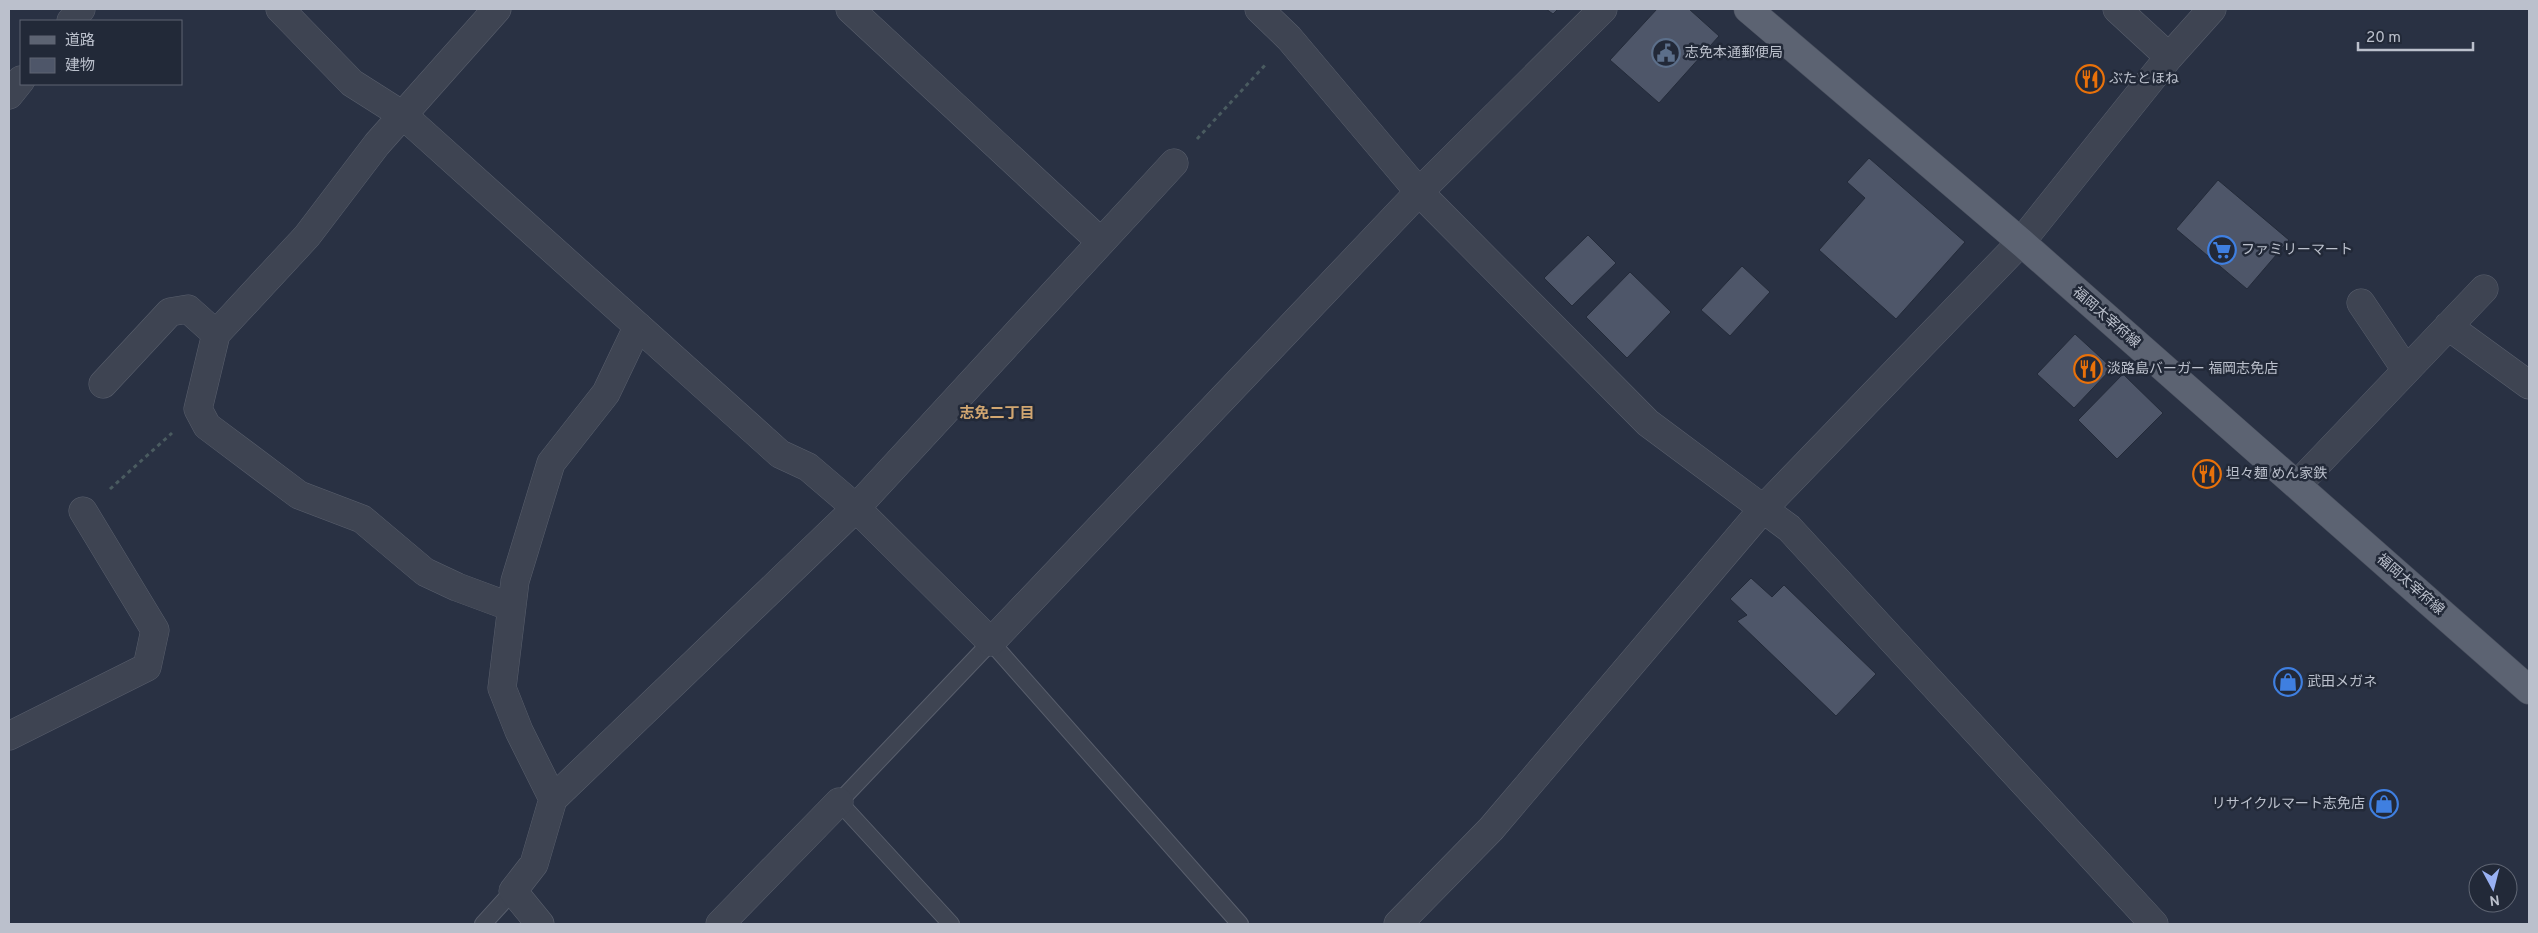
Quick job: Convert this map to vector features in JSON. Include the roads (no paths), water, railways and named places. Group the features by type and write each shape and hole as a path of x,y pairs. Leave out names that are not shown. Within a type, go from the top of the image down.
{"main road":[{"name":"福岡太宰府線","path":"1748,9 2021,242 2529,690"}],"street":[{"path":"72,20 81,9"},
{"path":"280,9 352,82 404,116 780,454 808,467 856,508 992,642 1419,192 1603,9"},
{"path":"497,9 404,116 377,144 306,236 216,334 198,409 207,426 299,495 362,519 425,572 457,587 511,607"},
{"path":"850,9 1101,242"},
{"path":"1259,9 1289,38 1419,192 1648,423 1762,510 1790,528 2154,924"},
{"path":"2117,9 2169,57"},
{"path":"1398,924 1491,829 1762,510 2021,242 2169,57 2212,9"},
{"path":"9,95 20,81"},
{"path":"540,924 513,891 534,864 553,799 856,508 1174,163"},
{"path":"2297,485 2484,288"},
{"path":"2361,303 2406,370"},
{"path":"103,384 170,312 188,310 216,334"},
{"path":"553,799 519,731 502,688 515,581 551,463 606,393 638,326"},
{"path":"2448,326 2529,385"},
{"path":"9,736 147,667 156,630 83,511"},
{"path":"720,924 839,802"}],"lane":[{"path":"951,924 839,802 992,642 1240,924"},
{"path":"482,924 513,891"}],"place":[{"name":"志免本通郵便局","path":"1666,53"},
{"name":"ぶたとほね","path":"2090,79"},
{"name":"ファミリーマート","path":"2222,250"},
{"name":"淡路島バーガー 福岡志免店","path":"2088,369"},
{"name":"坦々麺 めん家鉄","path":"2207,474"},
{"name":"武田メガネ","path":"2288,682"},
{"name":"リサイクルマート志免店","path":"2384,804"}],"district":[{"name":"志免二丁目","path":"997,414"}]}
